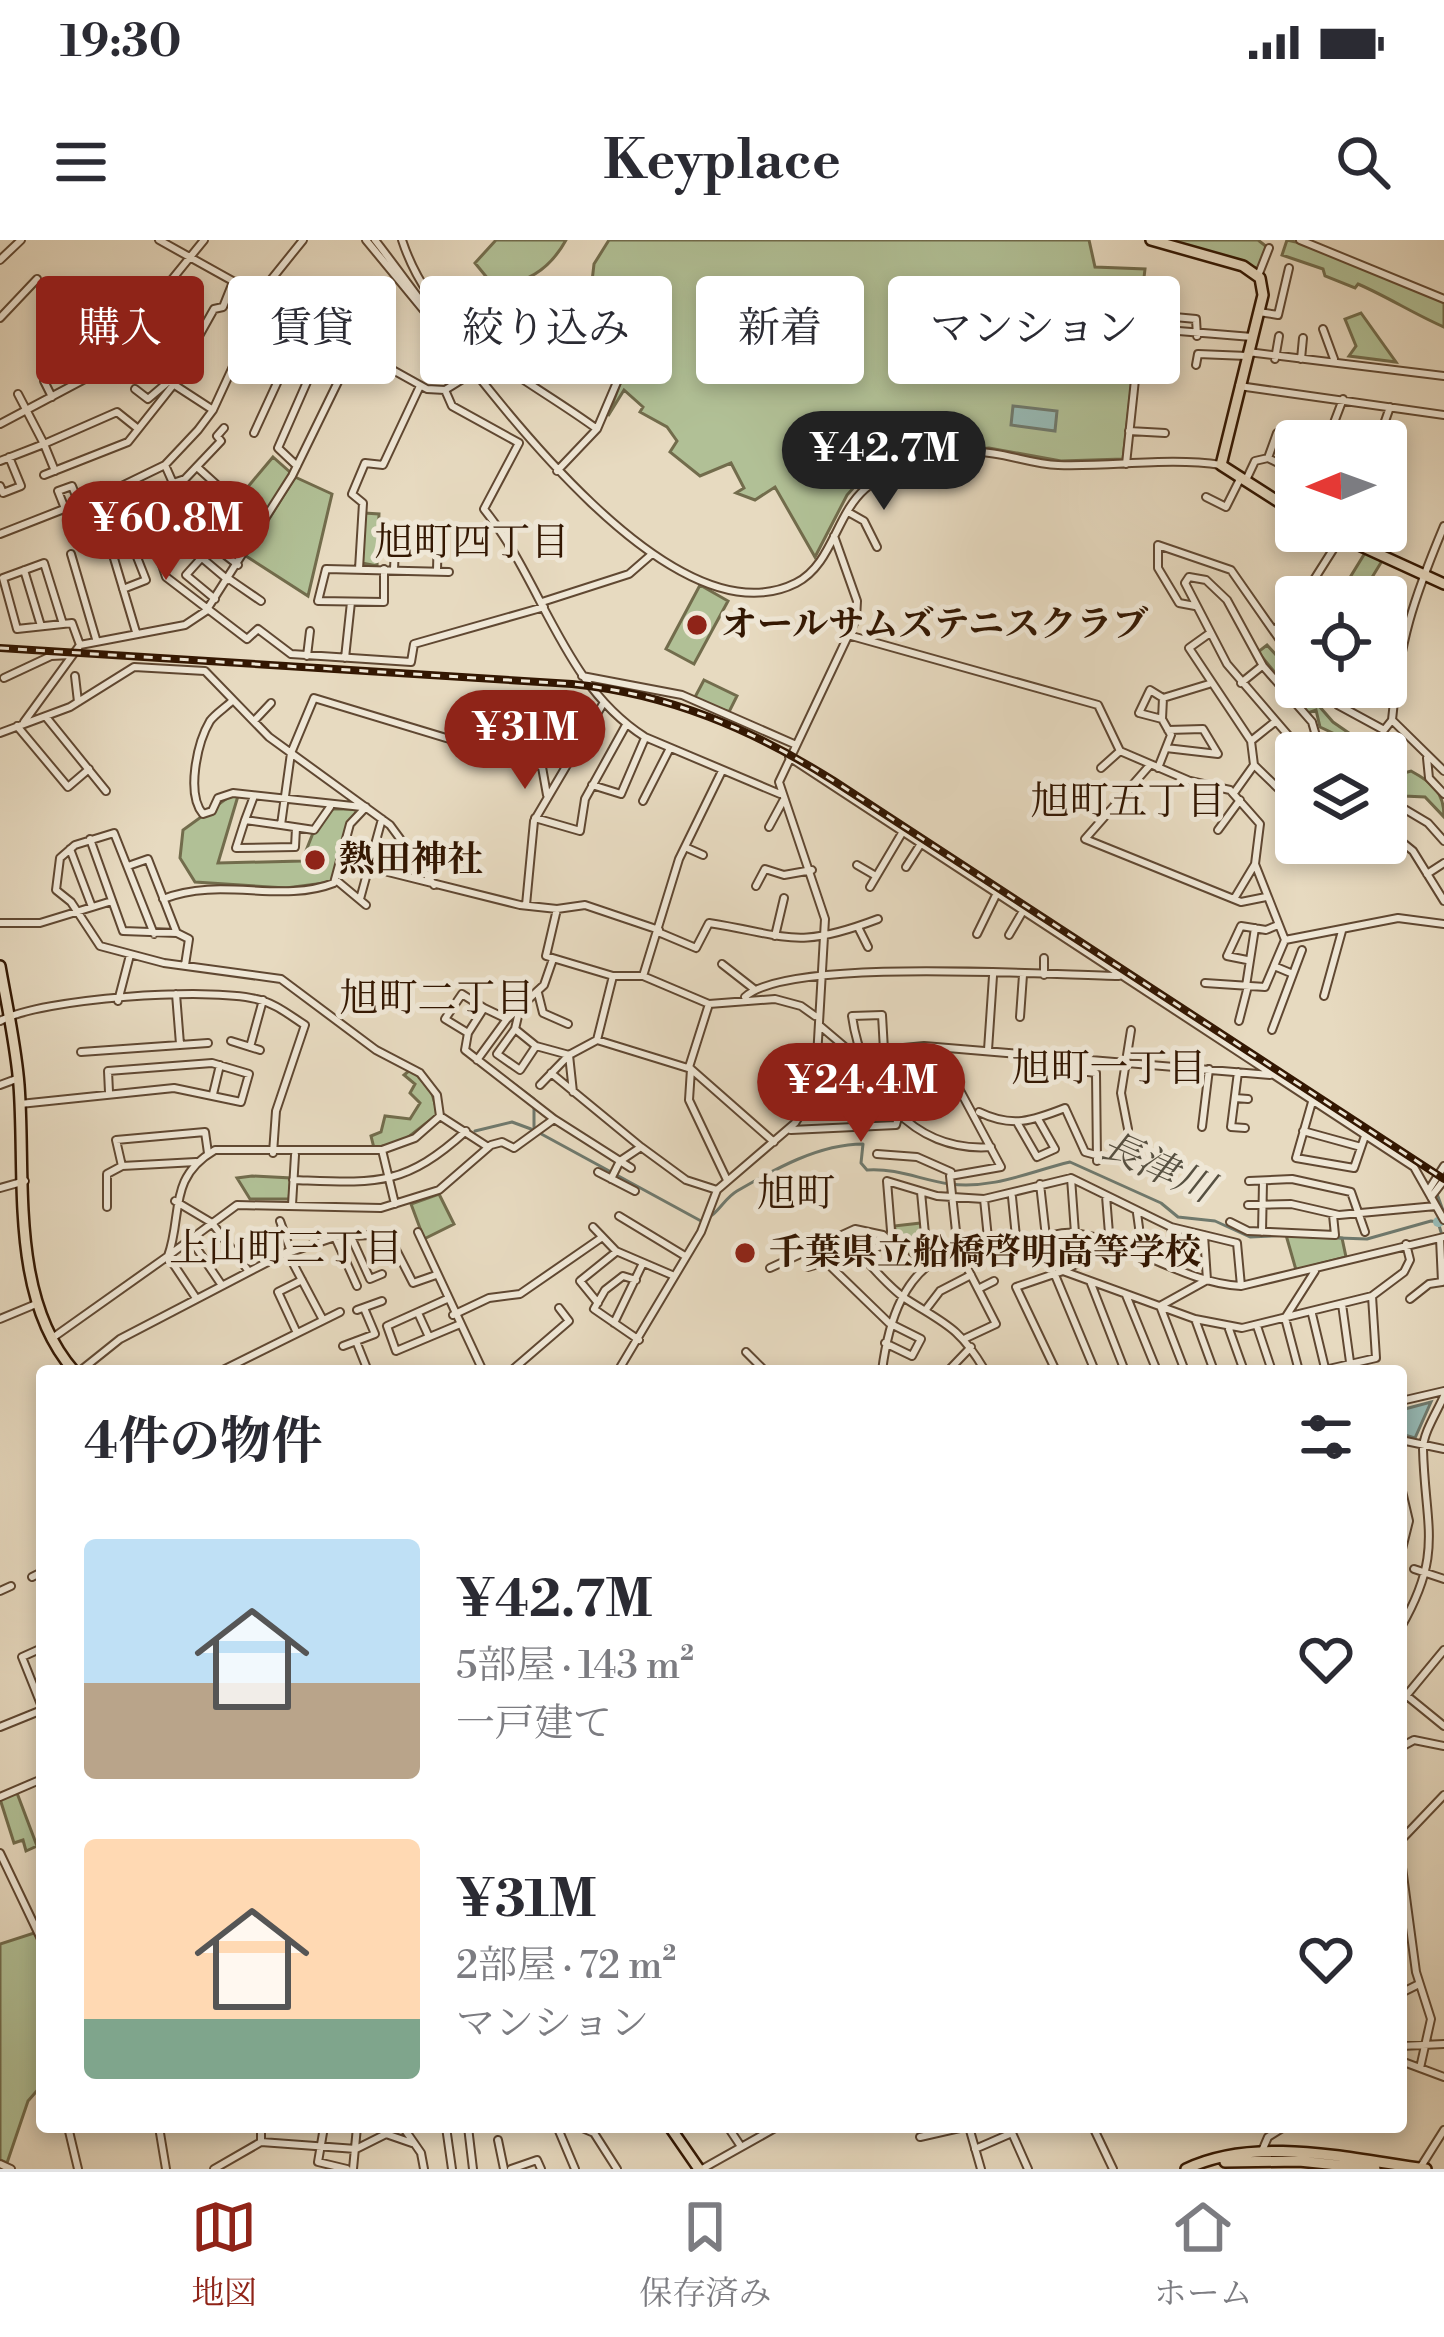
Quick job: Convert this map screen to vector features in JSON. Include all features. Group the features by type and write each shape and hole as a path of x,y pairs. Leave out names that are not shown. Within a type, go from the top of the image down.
{"main road":[{"path":"1151,240 1243,266 1258,276 1263,291 1222,465 1275,500"},
{"path":"1374,552 1444,584"},
{"path":"0,967 5,1019 19,1078 36,1304 51,1340 72,1365"},
{"path":"674,2133 698,2167 677,2169"},
{"path":"1190,2167 1219,2156 1423,2169"},
{"path":"1190,2167 1240,2165 1262,2157 1375,2169"}],"street":[{"path":"159,240 228,279"},
{"path":"0,424 104,365 204,240"},
{"path":"277,276 304,240"},
{"path":"366,240 420,305"},
{"path":"376,240 420,302"},
{"path":"402,240 417,280 471,341 500,369 597,429"},
{"path":"1300,240 1329,244 1444,299"},
{"path":"0,260 19,241"},
{"path":"1258,276 1269,248"},
{"path":"1258,312 1278,315 1289,268"},
{"path":"0,319 36,281"},
{"path":"204,327 214,309 223,308 228,295"},
{"path":"0,302 8,310"},
{"path":"1180,318 1196,319 1197,335"},
{"path":"1323,328 1334,359"},
{"path":"1180,333 1252,337"},
{"path":"1275,358 1280,336"},
{"path":"1301,360 1303,338"},
{"path":"1196,365 1198,354 1247,354 1334,359 1444,376"},
{"path":"396,373 420,386 445,390 455,384"},
{"path":"101,511 97,498 165,465 213,410 228,375"},
{"path":"46,384 52,397"},
{"path":"135,389 148,399 159,384"},
{"path":"44,475 128,442 170,384"},
{"path":"173,384 213,410"},
{"path":"254,433 277,384"},
{"path":"297,466 278,448 307,384"},
{"path":"20,724 80,645 188,624 206,611 297,466 337,384"},
{"path":"484,384 557,471 653,553 710,584 763,592 803,579 848,512 874,483 962,454 1052,465 1222,465"},
{"path":"557,471 597,429 616,384"},
{"path":"1126,464 1134,384"},
{"path":"359,569 363,503 352,494 364,463 383,465 420,386"},
{"path":"1239,386 1444,415"},
{"path":"445,390 452,406 519,443 484,509 582,676 626,724 645,737 781,797 812,870 825,939 819,974 815,1092 788,1130 717,1190 701,1232 621,1365"},
{"path":"18,394 55,471"},
{"path":"1336,420 1343,399"},
{"path":"1385,420 1390,407"},
{"path":"0,461 117,412 138,429"},
{"path":"165,465 173,483 197,467 221,441 217,436 224,428"},
{"path":"1129,431 1166,433"},
{"path":"1268,458 1275,439"},
{"path":"0,486 3,493 21,486 9,457"},
{"path":"1206,496 1226,507 1255,461 1275,462"},
{"path":"197,467 262,526"},
{"path":"134,481 166,577 248,639 257,629 291,654 412,662 414,644 629,574 653,553"},
{"path":"72,486 88,526 74,531 65,509 58,491 72,486"},
{"path":"146,518 192,500 207,512 162,565"},
{"path":"0,534 65,509"},
{"path":"169,509 238,565"},
{"path":"848,512 864,521 877,547"},
{"path":"1344,708 1384,730 1392,720 1400,641 1444,526"},
{"path":"394,569 396,527"},
{"path":"437,570 438,531"},
{"path":"769,827 794,744 848,635 857,601 834,536"},
{"path":"136,632 113,556 153,539"},
{"path":"213,545 186,575 215,599"},
{"path":"1196,606 1180,604 1162,578 1158,545 1231,570 1274,631"},
{"path":"123,589 147,584 133,547"},
{"path":"71,554 96,639"},
{"path":"202,557 261,601"},
{"path":"63,623 44,562 3,578 17,629 72,623 80,645"},
{"path":"384,568 384,602 318,601 326,569 384,568 449,572"},
{"path":"24,570 40,626"},
{"path":"1283,732 1241,683 1210,633 1185,583 1192,576 1215,586 1227,600 1262,665 1312,722 1315,732"},
{"path":"345,659 351,602"},
{"path":"308,656 310,631"},
{"path":"1210,633 1189,648 1251,740 1254,765 1218,830"},
{"path":"848,635 1102,707 1112,742 1120,751 1237,796 1260,824 1255,864 1234,899"},
{"path":"4,678 51,656 70,656"},
{"path":"1241,683 1262,665"},
{"path":"0,733 78,702 142,666 206,671 291,753 382,819 434,885"},
{"path":"75,676 78,702"},
{"path":"582,676 682,695 794,744"},
{"path":"1162,698 1209,684"},
{"path":"86,685 88,697"},
{"path":"1162,698 1150,690 1139,713 1162,719"},
{"path":"281,825 291,753 314,698 542,767 548,795"},
{"path":"1162,698 1166,748 1154,767 1085,839 1234,899 1248,903 1266,897"},
{"path":"233,700 210,721 193,802 202,814 209,813 218,798 254,796 366,807"},
{"path":"526,905 527,853 535,818 604,702"},
{"path":"254,721 271,703"},
{"path":"46,717 106,790"},
{"path":"1392,720 1444,772"},
{"path":"1251,740 1276,721"},
{"path":"20,724 68,787 89,769"},
{"path":"535,818 580,830 592,785 626,724"},
{"path":"1166,748 1218,754 1204,729 1168,730"},
{"path":"538,732 581,742"},
{"path":"592,785 621,794 645,737"},
{"path":"643,801 670,748"},
{"path":"1101,769 1120,751"},
{"path":"1426,754 1429,778 1444,794"},
{"path":"789,757 1414,1166 1444,1220"},
{"path":"1254,765 1275,785"},
{"path":"643,976 685,847 722,772"},
{"path":"1204,806 1216,787"},
{"path":"254,796 236,848 295,847 296,828"},
{"path":"245,820 317,829 330,807"},
{"path":"336,880 350,824 366,807"},
{"path":"1407,810 1428,823 1444,842"},
{"path":"336,880 363,902 382,819"},
{"path":"154,934 114,832 70,849 57,863 55,885 100,946 281,979 376,1050 420,1073 437,1095 440,1117"},
{"path":"870,887 902,833"},
{"path":"90,839 127,934 177,933 188,940 185,965"},
{"path":"906,866 920,845"},
{"path":"1407,846 1444,901"},
{"path":"685,847 703,855"},
{"path":"70,849 92,908"},
{"path":"128,866 148,859 177,933"},
{"path":"1426,874 1444,863"},
{"path":"1255,864 1286,940"},
{"path":"857,865 876,876"},
{"path":"376,868 526,905 556,909 585,905 696,948 709,922 775,936 825,939 878,919"},
{"path":"756,886 765,869 784,875 812,870"},
{"path":"164,899 196,886 286,890 336,880"},
{"path":"977,934 996,894"},
{"path":"775,936 784,898"},
{"path":"0,923 40,923 112,901"},
{"path":"556,909 544,952 553,958 613,976 643,976 709,1004 746,997 793,1002 843,1049 857,1054 909,1046 988,1050 1270,1075"},
{"path":"1009,935 1023,911"},
{"path":"1286,940 1399,918 1444,925"},
{"path":"1247,960 1227,956 1241,926 1278,925"},
{"path":"858,927 868,947"},
{"path":"1239,1021 1255,928"},
{"path":"1324,996 1342,932"},
{"path":"1205,983 1264,987 1286,940"},
{"path":"1272,1030 1302,950"},
{"path":"118,1001 130,955"},
{"path":"477,1060 507,1019 538,993 553,958"},
{"path":"1044,958 1044,975"},
{"path":"722,964 754,989"},
{"path":"1274,966 1293,974"},
{"path":"746,997 754,989 819,974 1123,976"},
{"path":"988,1050 993,975"},
{"path":"1020,1017 1023,975"},
{"path":"597,1040 613,976"},
{"path":"176,993 180,1045"},
{"path":"5,1019 57,1005 176,993 263,1000 305,1025 277,1111 273,1153"},
{"path":"538,993 543,1013 568,1024"},
{"path":"468,1034 446,1019 462,994 507,1019"},
{"path":"250,1047 263,1000"},
{"path":"709,1004 690,1068 689,1100 727,1180"},
{"path":"484,1008 468,1034 465,1050 520,1087 554,1119 631,1168"},
{"path":"519,1008 515,1029 497,1054 520,1070 536,1046"},
{"path":"884,1050 882,1015 852,1016 857,1054 898,1114 963,1148 991,1147"},
{"path":"515,1029 536,1046 569,1055"},
{"path":"1128,1129 1120,1093 1132,1030"},
{"path":"540,1085 569,1055 597,1040 690,1068 774,1142"},
{"path":"230,1042 260,1050"},
{"path":"81,1052 208,1043"},
{"path":"877,1154 917,1157 951,1172 1000,1170 975,1111 949,1070 909,1046"},
{"path":"569,1055 573,1092"},
{"path":"975,1111 999,1123 1018,1124 1065,1108 1085,1152 1097,1158 1096,1073 1088,1072 1088,1058"},
{"path":"213,1094 220,1065"},
{"path":"20,1104 174,1088 241,1102 249,1075 220,1065 109,1071 109,1092"},
{"path":"1202,1127 1209,1069"},
{"path":"1238,1072 1232,1127 1245,1128"},
{"path":"551,1073 686,1180 717,1190"},
{"path":"0,1085 19,1078"},
{"path":"1234,1098 1248,1100"},
{"path":"1312,1102 1296,1158 1354,1168 1365,1136"},
{"path":"788,1130 896,1125 898,1114"},
{"path":"440,1117 488,1147"},
{"path":"196,1298 168,1256 176,1201 208,1154 228,1148 273,1153 382,1150 415,1138 440,1117"},
{"path":"51,1340 245,1202 395,1204 439,1190 488,1147 502,1142 514,1148 554,1119"},
{"path":"1018,1124 1037,1157 1055,1149 1038,1119"},
{"path":"293,1180 389,1180 430,1164 467,1130"},
{"path":"1304,1131 1361,1147"},
{"path":"122,1166 116,1140 206,1132 208,1154"},
{"path":"611,1179 620,1161 641,1147"},
{"path":"382,1150 395,1204"},
{"path":"292,1205 295,1153"},
{"path":"107,1207 107,1174 122,1166 199,1162"},
{"path":"1430,1194 1444,1166"},
{"path":"598,1172 634,1191"},
{"path":"951,1172 958,1250 996,1324 966,1338"},
{"path":"1071,1178 1076,1233"},
{"path":"892,1244 887,1181 952,1198 984,1199 1012,1196 1071,1178 1171,1227 1237,1243 1241,1286"},
{"path":"1249,1181 1292,1179 1352,1192 1365,1232"},
{"path":"1262,1232 1263,1180"},
{"path":"1430,1194 1444,1180"},
{"path":"0,1188 25,1181"},
{"path":"1040,1184 1046,1237"},
{"path":"920,1191 925,1269"},
{"path":"1012,1196 1017,1247"},
{"path":"1106,1196 1110,1246"},
{"path":"984,1199 989,1248"},
{"path":"176,1201 212,1223 247,1269"},
{"path":"1248,1205 1291,1204 1333,1215 1436,1206"},
{"path":"1137,1211 1143,1257"},
{"path":"1230,1222 1262,1232 1295,1229 1335,1235 1333,1215"},
{"path":"619,1216 685,1256"},
{"path":"280,1221 323,1321"},
{"path":"593,1226 616,1252 672,1275"},
{"path":"1171,1227 1177,1268"},
{"path":"770,1268 855,1229 870,1229 925,1269"},
{"path":"418,1232 480,1365"},
{"path":"883,1365 889,1323 925,1269 958,1250 1017,1247 1076,1233 1207,1280 1241,1286 1442,1237 1442,1282 1429,1283 1410,1300"},
{"path":"85,1365 120,1339 247,1269 335,1237 391,1235 414,1284"},
{"path":"1204,1235 1207,1280"},
{"path":"335,1237 357,1286"},
{"path":"351,1237 370,1279 382,1274"},
{"path":"453,1315 489,1298 502,1300 520,1294 601,1238"},
{"path":"191,1240 221,1284"},
{"path":"808,1267 856,1250 892,1244"},
{"path":"1059,1273 1228,1328 1256,1326 1372,1296 1404,1272 1410,1260 1406,1244"},
{"path":"1053,1365 1016,1287 1059,1273 1110,1246"},
{"path":"856,1250 903,1297 966,1338 982,1365"},
{"path":"598,1303 580,1281 616,1252"},
{"path":"824,1260 889,1323 921,1339 912,1355 886,1343"},
{"path":"614,1323 643,1263"},
{"path":"1298,1365 1286,1318 1316,1268"},
{"path":"1059,1273 1093,1365"},
{"path":"926,1310 940,1291 971,1275"},
{"path":"400,1292 436,1276"},
{"path":"636,1280 623,1276 594,1309 639,1340"},
{"path":"297,1334 278,1292 302,1280"},
{"path":"1160,1306 1207,1280"},
{"path":"978,1288 994,1281"},
{"path":"1090,1282 1123,1365"},
{"path":"1126,1295 1155,1365"},
{"path":"1340,1365 1376,1358 1372,1296"},
{"path":"447,1299 387,1326 396,1351 458,1325"},
{"path":"343,1346 375,1334 361,1309 382,1301"},
{"path":"0,1319 36,1304"},
{"path":"1342,1304 1350,1362"},
{"path":"1160,1306 1183,1365"},
{"path":"519,1365 568,1321 560,1308"},
{"path":"233,1365 340,1312"},
{"path":"418,1312 429,1337"},
{"path":"1311,1312 1321,1365"},
{"path":"1195,1319 1212,1365"},
{"path":"1256,1326 1270,1365"},
{"path":"1228,1328 1242,1365"},
{"path":"356,1341 366,1365"},
{"path":"954,1365 971,1347"},
{"path":"746,1352 760,1365"},
{"path":"773,1365 776,1362"},
{"path":"1407,1400 1444,1394"},
{"path":"1407,1620 1423,1601 1432,1575 1439,1532 1423,1445 1444,1394"},
{"path":"1407,1441 1444,1449"},
{"path":"1414,1569 1444,1579"},
{"path":"32,1576 36,1574"},
{"path":"0,1591 11,1586"},
{"path":"1407,1692 1444,1650"},
{"path":"36,1651 22,1657 36,1693"},
{"path":"1407,1699 1444,1726"},
{"path":"0,1727 36,1711"},
{"path":"1407,1744 1414,1740 1444,1746"},
{"path":"0,1797 36,1782"},
{"path":"1407,1834 1444,1795"},
{"path":"0,1853 36,1925"},
{"path":"1407,1901 1419,1984 1431,2020 1420,2068"},
{"path":"1407,1991 1419,1984"},
{"path":"1407,2046 1444,2044"},
{"path":"1407,2063 1444,2077"},
{"path":"1423,2169 1444,2130"},
{"path":"69,2133 78,2169"},
{"path":"160,2133 166,2169"},
{"path":"261,2133 261,2142"},
{"path":"324,2133 319,2162 350,2169 356,2133"},
{"path":"406,2133 424,2169"},
{"path":"447,2133 452,2169"},
{"path":"469,2133 472,2169"},
{"path":"559,2133 575,2169"},
{"path":"594,2133 617,2169"},
{"path":"732,2133 740,2145"},
{"path":"698,2167 765,2133"},
{"path":"920,2137 938,2133"},
{"path":"968,2133 981,2169"},
{"path":"974,2150 1012,2133 1028,2169"},
{"path":"1096,2133 1113,2169"},
{"path":"1262,2157 1274,2133"},
{"path":"215,2169 261,2142 324,2143 356,2149 386,2134 412,2143"},
{"path":"498,2140 507,2169 537,2160 541,2169"},
{"path":"0,2164 11,2169"}],"green space":[{"path":"496,240 566,240 552,259 529,276 486,276 475,263"},
{"path":"609,240 1089,240 1095,267 1145,269 1144,276 888,276 888,384 1132,384 1123,459 1061,461 989,448 931,454 864,476 847,495 815,557 775,487 755,500 736,493 744,488 731,463 700,476 670,452 677,441 667,427 640,412 643,407 624,390 608,416 620,384 672,384 672,276 593,276 594,264"},
{"path":"1167,240 1258,240 1267,247 1259,269"},
{"path":"1287,240 1327,249 1444,301 1444,327 1358,284 1355,288 1325,276 1323,269 1282,255"},
{"path":"1361,313 1396,362 1349,356 1356,346 1345,319"},
{"path":"273,457 291,473 269,510 246,489"},
{"path":"295,477 332,494 308,596 246,556"},
{"path":"364,513 379,514 377,566 362,563"},
{"path":"1365,553 1382,561 1373,576 1351,576"},
{"name":"オールサムズテニスクラブ","path":"700,585 728,601 694,664 666,649"},
{"path":"1267,645 1275,654 1275,673 1258,652"},
{"path":"704,680 737,696 729,712 694,699"},
{"path":"1304,708 1321,708 1347,732 1320,727 1316,710 1308,713"},
{"path":"1407,772 1431,784 1442,801 1444,817 1425,797 1407,796"},
{"path":"230,796 238,796 218,863 302,861 313,833 332,809 357,809 332,882 286,888 195,882 180,858 183,830"},
{"path":"411,1069 431,1090 438,1114 402,1142 374,1148 371,1136 381,1132 385,1116 410,1119 420,1103 410,1093 415,1084 404,1075"},
{"path":"237,1178 291,1178 289,1199 250,1199"},
{"path":"439,1194 454,1224 424,1239 411,1204"},
{"path":"921,1223 922,1266 902,1249 894,1226"},
{"path":"1286,1235 1342,1238 1346,1257 1296,1270"},
{"path":"17,1793 36,1846 26,1851 23,1840 14,1843 0,1799"},
{"path":"36,1936 36,2092 28,2101 7,2163 0,2160 0,1944"}],"water":[{"path":"1013,406 1057,411 1055,431 1011,425"},
{"path":"1431,1402 1415,1438 1407,1436 1407,1408"}],"waterway":[{"name":"長津川","path":"486,1063 534,1099 534,1130 701,1221 737,1191 782,1166 830,1148 863,1144 861,1163 867,1170 950,1184 997,1182 1070,1162 1161,1203 1178,1217 1215,1221 1250,1237 1290,1235"},
{"path":"475,1131 512,1122 531,1129"},
{"name":"長津川","path":"1437,1194 1444,1213"},
{"name":"長津川","path":"1311,1237 1367,1239 1431,1221 1438,1222 1441,1232"}],"railway":[{"path":"0,648 572,684 642,696 709,717 772,745 834,781 1444,1179"}],"place":[{"name":"オールサムズテニスクラブ","path":"697,625"},
{"name":"熱田神社","path":"315,860"},
{"name":"千葉県立船橋啓明高等学校","path":"745,1253"}],"district":[{"name":"旭町四丁目","path":"472,543"},
{"name":"旭町五丁目","path":"1128,802"},
{"name":"旭町二丁目","path":"437,999"},
{"name":"旭町一丁目","path":"1109,1069"},
{"name":"旭町","path":"796,1194"},
{"name":"上山町三丁目","path":"286,1249"}]}
